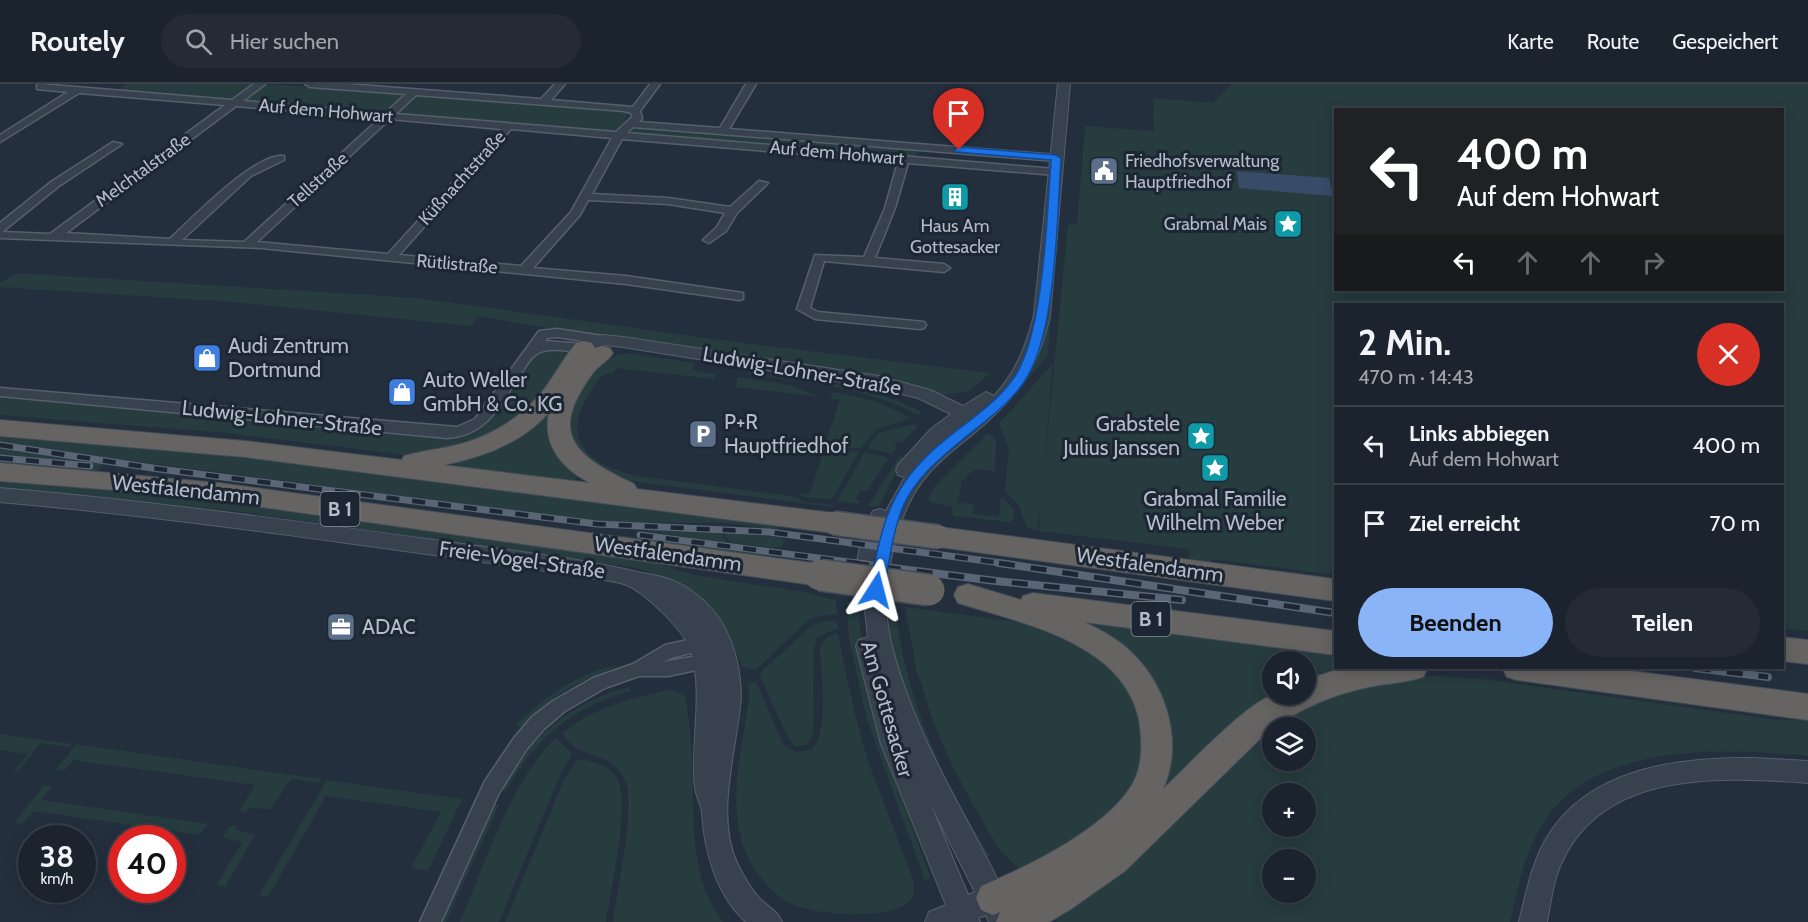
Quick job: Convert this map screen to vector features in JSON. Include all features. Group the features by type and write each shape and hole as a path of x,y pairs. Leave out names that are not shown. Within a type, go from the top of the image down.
{"highway":[{"path":"380,467 462,454 495,442 513,432 539,410 596,347"},
{"path":"596,347 561,410 558,422 562,445 568,455 589,473 644,499"},
{"name":"Westfalendamm","path":"0,428 233,448 834,523 1334,590"},
{"name":"Westfalendamm","path":"0,472 219,492 1334,644"},
{"path":"968,595 1068,627 1107,649 1122,661 1146,694 1157,730 1157,748 1145,792 1125,816 1087,847 1031,883 998,910"},
{"path":"1784,649 1808,652"},
{"path":"1316,689 1358,676 1406,669"},
{"path":"1523,669 1808,707"},
{"path":"1014,922 1059,897 1113,859 1254,724 1282,705"}],"street":[{"name":"Auf dem Hohwart","path":"46,84 40,87 978,165 1056,165"},
{"path":"106,93 121,84"},
{"name":"Melchtalstraße","path":"53,237 260,84"},
{"name":"Auf dem Hohwart","path":"309,84 635,111"},
{"path":"448,95 459,84"},
{"path":"543,102 560,84"},
{"path":"524,270 562,230 586,197 619,135 632,124 638,115 635,111 655,84"},
{"path":"723,131 752,84"},
{"name":"Am Gottesacker","path":"955,919 893,744 869,655 862,603 870,544 884,507 911,461 933,437 1004,398 1019,380 1036,346 1042,315 1064,84"},
{"path":"0,139 76,91"},
{"name":"Tellstraße","path":"248,244 414,92"},
{"name":"Auf dem Hohwart","path":"632,124 981,152 1056,165"},
{"name":"Küßnachtstraße","path":"391,257 508,126"},
{"path":"0,229 68,174 117,144"},
{"path":"978,165 981,152"},
{"path":"174,241 247,174 280,158"},
{"path":"868,261 876,237 890,208 904,159"},
{"path":"709,240 722,229 732,211 763,183"},
{"path":"586,197 668,201 732,211"},
{"name":"Rütlistraße","path":"0,236 248,244 626,280 739,296"},
{"path":"920,325 815,315 803,309 819,257 944,268"},
{"name":"Ludwig-Lohner-Straße","path":"0,392 447,433 460,432 480,422 539,338 551,332 596,347"},
{"name":"Ludwig-Lohner-Straße","path":"527,355 548,344 628,350 874,388 906,398 960,421"},
{"name":"Am Gottesacker","path":"960,421 901,497 884,546 874,604 889,676 915,746 998,910"},
{"name":"Freie-Vogel-Straße","path":"0,495 114,505 344,534 595,570 635,579 669,606 713,651"},
{"path":"430,922 492,787 520,744 538,723 578,693 598,683 639,669 668,669 713,651 707,788 714,814 715,830 729,877 748,906 768,922"},
{"path":"1533,922 1551,856 1567,829 1582,814 1620,788 1667,773 1702,768 1808,772"},
{"path":"955,919 998,910"}],"green space":[{"path":"126,84 258,84 234,100 118,91"},
{"path":"263,84 402,93 405,96 389,112 383,114 242,100"},
{"path":"1232,84 1808,84 1808,631 1784,629 1784,303 1334,303 1334,575 1211,559 1211,563 1189,560 1189,549 1039,531 1040,506 1037,530 1027,528 1018,504 1005,492 1009,448 999,424 1053,363 1043,481 1068,225 1077,224 1085,126 1154,131 1153,98 1213,103"},
{"path":"417,95 623,110 629,113 620,128 608,132 397,114 396,112"},
{"path":"639,127 918,149 915,158 633,134 632,130"},
{"path":"1059,226 1048,355 999,412 996,411 1019,386 1031,368 1045,337"},
{"path":"16,273 417,298 728,341 990,373 968,392 946,394 941,398 479,316 470,326 234,302 0,287 0,283"},
{"path":"552,349 565,353 567,358 542,399 487,441 407,455 226,433 0,415 0,396 441,439 454,438 470,434 485,425 531,360 543,351"},
{"path":"622,354 695,363 692,370 716,374 714,379 617,368 613,373 603,375 579,414 577,429 586,451 596,460 609,467 639,476 791,496 805,502 833,505 833,507 622,480 575,455 567,413 595,369 611,358"},
{"path":"752,372 860,389 921,412 918,415 877,398 833,387 744,373"},
{"path":"738,377 789,385 820,397 736,387"},
{"path":"833,392 875,401 911,418 877,429 861,448 824,448 840,400 831,399"},
{"path":"561,395 579,476 574,480 456,466 459,458"},
{"path":"913,424 918,426 902,442 898,441 892,454 867,448 879,433"},
{"path":"987,434 991,434 996,441 995,472 977,469 967,475 966,479 962,479 958,502 974,505 973,514 999,517 1001,496 1014,509 1014,519 1010,522 953,516 952,507 928,501 935,486"},
{"path":"0,435 170,448 779,526 777,530 727,523 599,522 110,458 96,473 0,465"},
{"path":"860,451 831,500 798,494 810,493 823,452"},
{"path":"865,452 889,458 867,491 861,490 856,499 861,501 859,504 837,501"},
{"path":"900,456 903,458 879,507 868,506"},
{"path":"0,480 128,490 643,559 695,575 815,594 815,596 836,600 837,614 815,617 807,621 756,670 742,666 725,628 704,602 675,583 636,568 235,511 0,487"},
{"path":"638,530 723,531 723,537 728,543"},
{"path":"726,533 779,537 785,540 783,546 774,548 730,542 725,536"},
{"path":"617,535 769,555 769,557 616,537"},
{"path":"846,601 858,603 860,629 873,692 879,739 931,878 925,880 867,720 849,638"},
{"path":"883,606 895,608 900,641 917,706 941,768 990,856 985,858 938,774 895,667"},
{"path":"905,607 1033,624 1092,645 1144,705 1146,767 1121,808 1026,875 1001,852 973,805 935,727 916,668"},
{"path":"836,620 838,628 817,637 814,648 813,736 807,745 795,746 787,736 759,674 811,626"},
{"path":"1092,624 1311,651 1262,651 1262,705 1274,705 1111,841 1165,750 1092,633"},
{"path":"838,634 855,715 868,761 914,885 913,896 905,904 892,910 874,913 833,913 797,906 784,900 770,889 753,867 745,851 738,824 736,788 749,697 748,683 756,682 783,744 796,752 811,750 821,731 823,688 820,649 826,638"},
{"path":"1316,652 1334,654 1334,669 1361,669 1316,683"},
{"path":"620,665 589,678 556,696 520,728 516,725 551,695 577,679"},
{"path":"1419,675 1482,679 1777,720 1808,720 1808,756 1744,752 1675,754 1642,760 1610,770 1581,785 1557,805 1539,831 1526,860 1510,922 1057,922 1051,914 1262,728 1262,771 1316,771 1316,717 1280,717 1298,705 1316,705 1316,698"},
{"path":"630,687 631,691 592,705 558,727 529,756 506,791 501,791 525,754 554,724 589,702"},
{"path":"671,689 683,694 686,698 692,746 693,819 698,862 711,903 723,922 613,922 627,834 627,785 615,766 574,746 562,733 600,710 627,700"},
{"path":"0,734 72,744 69,747 41,743 19,770 12,773 28,754 0,750"},
{"path":"556,738 572,754 558,780 499,922 460,922 500,824 513,799 540,755"},
{"path":"76,744 321,779 318,783 291,779 271,809 248,808 246,812 239,811 255,785 73,760 64,771 56,770"},
{"path":"580,759 609,770 616,777 620,789 621,825 606,922 505,922 563,782 575,762"},
{"path":"327,780 462,799 428,871 411,868 441,812 326,796 268,897 259,895"},
{"path":"44,785 52,786 42,800 208,824 200,835 186,833 186,825 130,825 33,811 23,824 14,823"},
{"path":"495,805 499,805 446,922 441,922"},
{"path":"230,826 237,826 235,830 255,835 225,887 216,885 243,842 222,838"}],"water":[{"path":"1237,171 1329,178 1333,196 1239,188"}],"railway":[{"path":"0,445 159,469 597,524 769,532 1009,564"},
{"path":"0,458 90,466"},
{"path":"640,535 865,564"},
{"path":"853,563 996,581 1182,600"},
{"path":"999,563 1334,613"},
{"path":"1703,669 1768,677"}],"place":[{"name":"Friedhofsverwaltung Hauptfriedhof","path":"1104,171"},
{"name":"Haus Am Gottesacker","path":"955,197"},
{"name":"Grabmal Mais","path":"1288,224"},
{"name":"Audi Zentrum Dortmund","path":"207,358"},
{"name":"Auto Weller GmbH & Co. KG","path":"402,392"},
{"name":"P+R Hauptfriedhof","path":"703,434"},
{"name":"Grabstele Julius Janssen","path":"1201,436"},
{"name":"Grabmal Familie Wilhelm Weber","path":"1215,468"},
{"name":"ADAC","path":"341,627"}],"route":[{"path":"876,590 890,526 896,508 909,484 933,457 1004,398 1019,380 1032,356 1039,335 1052,224 1056,158 959,150"}]}
